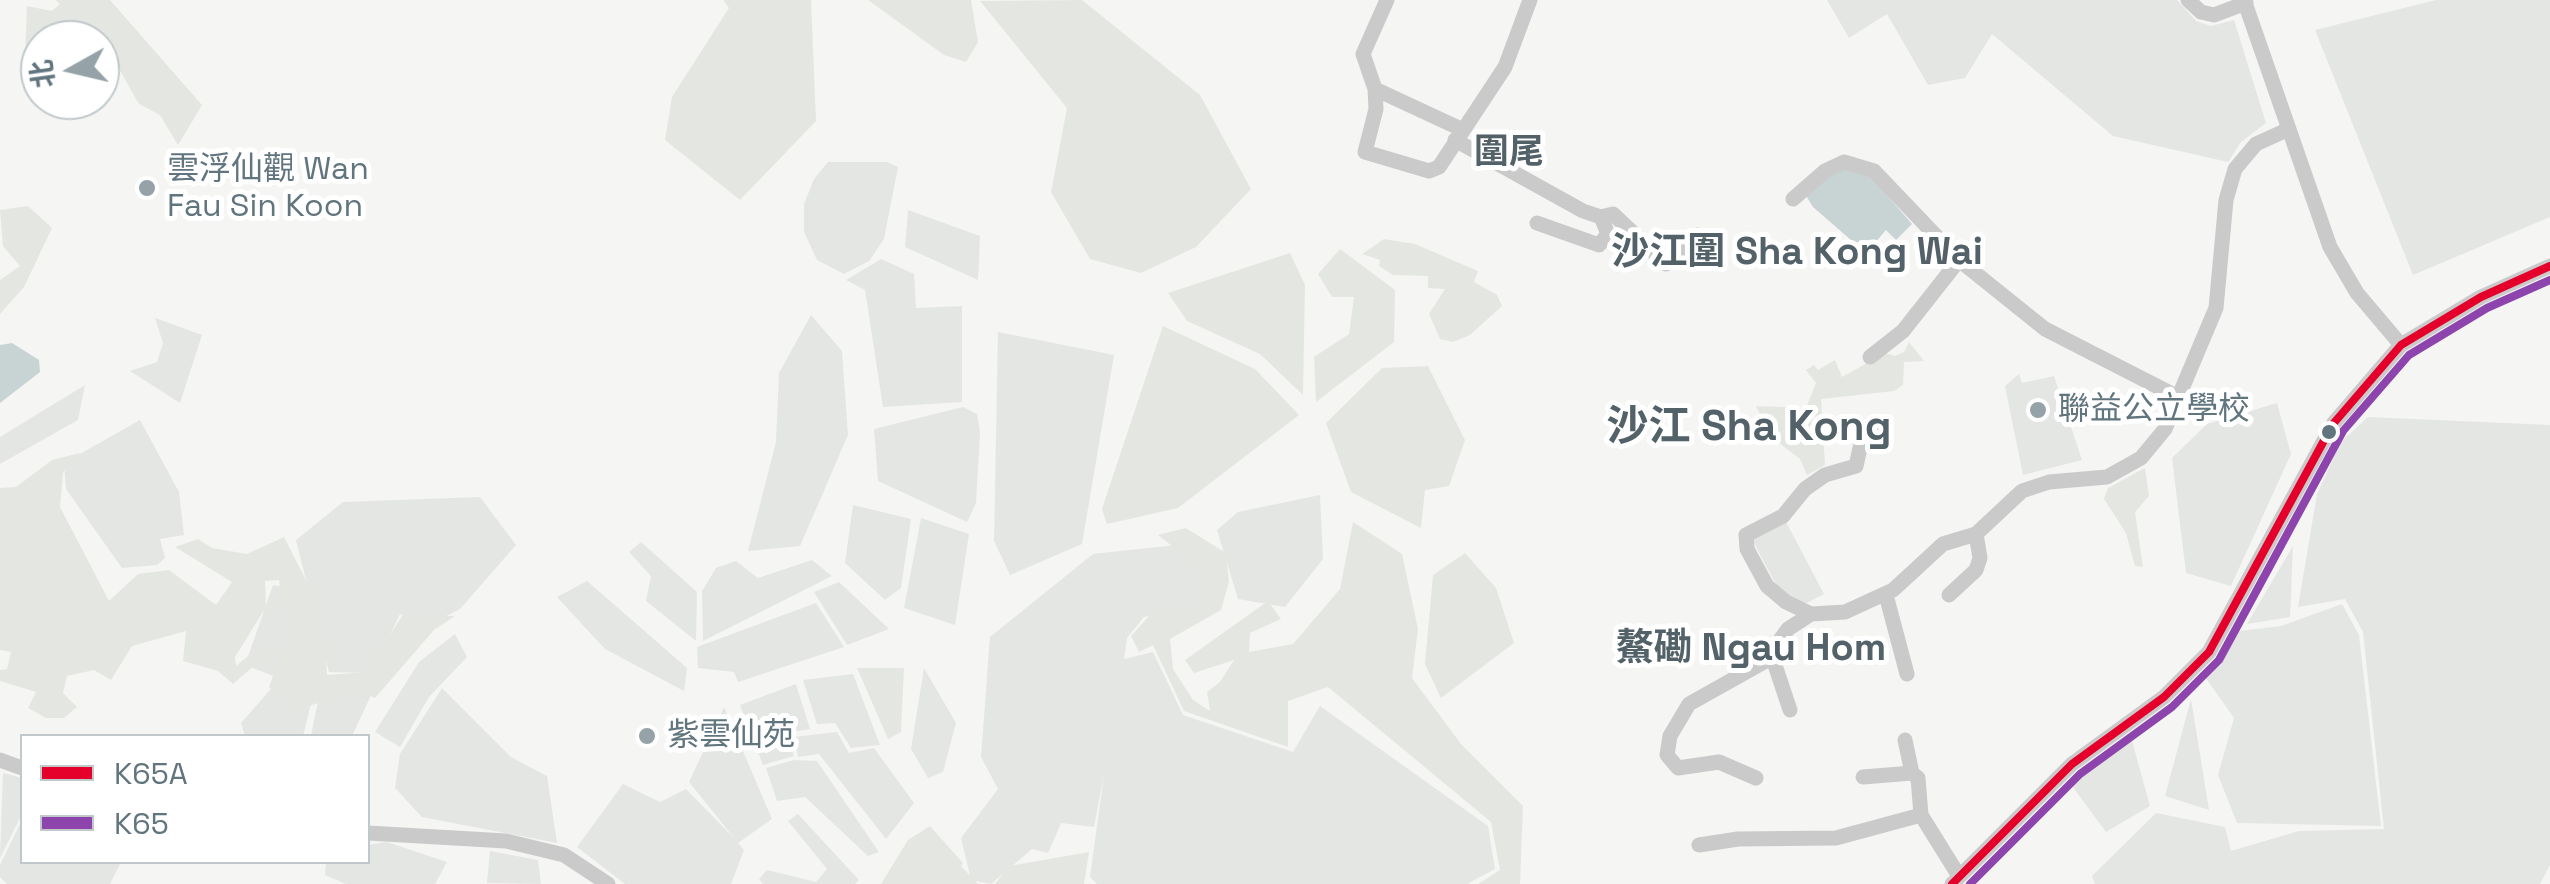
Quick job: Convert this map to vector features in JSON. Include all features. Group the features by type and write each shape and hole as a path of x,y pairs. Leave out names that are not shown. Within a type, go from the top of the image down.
{"street":[{"path":"1386,0 1363,54 1375,89 1376,109 1364,152 1428,170 1443,162 1505,67 1530,0"},
{"path":"2188,0 2200,12 2214,15 2245,2 2338,263 2356,293 2401,346"},
{"path":"1375,89 1601,217 1608,234 1602,245 1537,223"},
{"path":"1881,434 1862,438 1856,466 1825,475 1804,490 1784,516 1746,536 1747,549 1767,586 1786,602 1812,614 1845,612 1886,595 1944,544 1976,534 2022,491 2048,482 2093,480 2124,470 2153,446 2216,308 2226,200 2235,169 2256,144 2289,129"},
{"path":"1793,198 1834,166 1858,163 1879,175 1959,260 2052,334 2085,345 2176,396"},
{"path":"1601,217 1612,214 1668,264 1697,235"},
{"path":"1870,357 1903,331 1959,260"},
{"path":"1905,740 1912,773 1918,778 1922,814 1956,880 2081,756 2164,697 2208,652 2333,424 2401,346 2482,298 2550,266"},
{"path":"1949,595 1976,570 1980,558 1976,534"},
{"path":"1886,595 1907,674"},
{"path":"1756,778 1719,762 1678,768 1669,760 1667,748 1689,704 1772,656 1788,630 1812,614"},
{"path":"1772,656 1790,710"},
{"path":"1863,777 1912,773"},
{"path":"1699,845 1738,840 1836,838 1922,814"},
{"path":"370,833 506,841 564,855 608,884"}],"shaded area":[{"path":"55,0 110,0 202,105 178,145 160,115 139,104 120,71 120,20 26,20 27,6 52,11 60,4"},
{"path":"723,0 811,0 816,121 740,200 665,140 672,97 729,8"},
{"path":"868,0 971,0 978,42 966,62 944,55"},
{"path":"1082,0 1200,95 1251,189 1196,247 1141,273 1090,259 1051,192 1067,108 980,1"},
{"path":"1827,0 2177,0 2196,21 2211,26 2234,20 2266,123 2241,142 2228,162 2113,136 1992,34 1965,78 1928,85 1887,14 1849,38"},
{"path":"2436,0 2550,0 2550,217 2413,275 2315,30"},
{"path":"828,162 887,162 898,167 884,239 869,261 844,274 817,260 804,232 804,204 814,179"},
{"path":"1839,168 1872,178 1912,224 1896,240 1886,230 1866,253 1813,207 1805,194"},
{"path":"28,206 52,228 24,287 0,314 0,280 20,266 3,246 0,210"},
{"path":"908,210 980,236 978,280 905,247"},
{"path":"1384,239 1415,244 1478,271 1474,282 1497,295 1502,306 1470,335 1453,342 1440,339 1429,314 1445,289 1428,288 1428,276 1393,275 1379,266 1380,260 1362,254"},
{"path":"1340,249 1395,290 1394,342 1316,402 1314,357 1349,334 1354,297 1332,297 1318,274"},
{"path":"1290,253 1305,285 1303,395 1260,354 1187,321 1168,293"},
{"path":"881,259 914,274 916,308 962,306 962,402 883,407 865,290 846,280"},
{"path":"811,315 842,351 848,435 800,546 748,551 776,442 779,373"},
{"path":"155,318 202,335 180,403 130,371 157,362 163,343"},
{"path":"1163,326 1255,369 1299,415 1178,508 1107,524 1102,509"},
{"path":"998,332 1114,355 1082,544 1010,575 994,541"},
{"path":"1909,342 1924,361 1904,362 1903,385 1894,391 1821,399 1825,465 1807,475 1800,459 1771,437 1756,406 1806,408 1816,383 1806,370 1814,365 1818,370 1835,360 1842,377 1885,353 1895,356 1904,352"},
{"path":"12,343 39,360 40,372 0,403 0,345"},
{"path":"1428,366 1465,440 1449,486 1425,490 1421,528 1351,492 1326,423 1382,368"},
{"name":"聯益公立學校","path":"2019,374 2022,383 2054,376 2082,460 2023,475 2005,386"},
{"path":"85,385 78,420 0,464 0,437"},
{"path":"2277,403 2291,454 2231,586 2186,573 2172,458 2207,424"},
{"path":"963,407 977,414 980,432 976,503 967,522 878,481 874,429"},
{"path":"2368,417 2550,425 2550,865 2540,884 2095,884 2092,876 2156,813 2225,827 2231,851 2299,831 2384,829 2363,632 2345,599 2298,607 2317,494 2341,442"},
{"path":"140,420 179,492 184,535 160,539 165,558 157,565 122,568 66,489 64,463"},
{"path":"80,453 63,472 60,507 109,601 138,574 169,570 216,605 232,582 175,547 198,539 212,548 247,554 284,537 308,584 325,640 327,675 366,672 406,610 410,616 455,616 434,630 375,698 357,690 297,710 269,687 287,639 279,580 265,581 266,607 235,657 236,666 253,652 270,652 233,684 218,671 183,661 186,631 132,646 111,680 94,670 67,676 63,693 77,707 64,718 46,718 28,708 36,692 0,681 0,670 7,669 11,652 0,650 0,488 16,487 52,460"},
{"path":"2145,468 2149,496 2135,512 2143,567 2135,566 2126,533 2104,499 2108,488"},
{"path":"1320,495 1323,559 1285,607 1238,599 1217,530 1238,512"},
{"path":"480,497 516,545 460,609 427,626 400,614 372,673 329,672 296,540 343,502"},
{"path":"853,505 911,519 901,588 885,600 845,563"},
{"path":"921,518 969,534 955,625 904,608"},
{"path":"1785,520 1824,594 1801,606 1778,588 1750,536"},
{"path":"1353,522 1402,554 1418,629 1412,678 1461,744 1523,806 1520,884 1478,884 1500,870 1491,822 1328,687 1288,701 1288,747 1184,711 1153,645 1139,652 1131,636 1151,614 1204,604 1204,571 1158,535 1186,528 1226,553 1229,582 1221,610 1170,639 1173,669 1193,700 1210,711 1207,692 1220,682 1234,660 1194,673 1185,660 1268,601 1281,619 1250,633 1249,652 1293,644 1340,589"},
{"path":"641,542 697,592 696,641 646,601 651,576 629,552"},
{"path":"1204,542 1214,604 1144,617 1127,638 1124,659 1153,652 1183,715 1293,752 1320,706 1488,826 1495,869 1467,884 1097,884 1090,877 1104,774 1094,827 1061,823 1048,853 1032,849 991,884 971,880 961,838 998,789 981,757 990,637 1093,554"},
{"path":"2293,546 2290,617 2247,624"},
{"path":"1465,553 1496,588 1514,643 1441,698 1425,664 1433,575"},
{"path":"812,560 832,576 703,641 702,591 716,568 736,561 758,578"},
{"path":"587,581 687,668 684,691 605,649 557,597"},
{"path":"839,582 889,629 847,645 814,592"},
{"path":"273,585 303,591 276,677 245,665"},
{"path":"816,603 844,647 738,682 734,672 698,668 697,647"},
{"path":"2342,604 2359,635 2381,826 2237,823 2218,775 2234,718 2205,677 2239,631 2281,626"},
{"path":"455,634 467,657 429,697 400,747 375,732 419,662"},
{"path":"857,668 904,668 901,732 888,739"},
{"path":"924,668 956,723 943,772 928,778 911,749"},
{"path":"853,674 880,745 851,748 835,723 817,724 803,680"},
{"path":"283,675 316,684 304,734 244,734 241,723"},
{"path":"796,684 810,729 787,733 794,756 763,765 740,705"},
{"path":"321,686 373,691 353,734 311,734"},
{"path":"442,688 511,757 547,776 557,843 422,817 395,788 400,754"},
{"path":"2191,699 2209,810 2165,796"},
{"path":"724,707 772,819 738,843 744,850 731,884 625,884 577,847 623,784 660,802 686,789 735,839 689,782"},
{"path":"837,732 849,753 874,748 914,803 886,839 819,754 798,757 794,737"},
{"path":"2131,737 2150,806 2106,832 2069,782"},
{"path":"794,760 817,761 879,852 868,856 805,797 777,801 766,768"},
{"path":"3,773 20,777 20,818 0,858"},
{"path":"798,814 859,880 855,884 763,884 759,879 767,870 816,882 827,869 788,821"},
{"path":"20,824 20,864 120,864 110,884 7,884 0,877 0,865"},
{"path":"930,826 978,884 881,884 908,840"},
{"path":"387,842 447,862 435,884 346,884 325,875 326,864 370,864 370,845"},
{"path":"490,851 538,860 541,884 487,883"},
{"path":"1089,852 1084,884 995,884 1009,866"}],"transit line":[{"name":"K65A","path":"1952,884 2072,764 2164,697 2209,652 2333,424 2401,345 2481,297 2550,266"},
{"name":"K65","path":"1970,884 2080,774 2172,707 2219,660 2343,431 2409,355 2487,308 2550,280"}],"place":[{"name":"雲浮仙觀 Wan Fau Sin Koon","path":"147,188"},
{"name":"聯益公立學校","path":"2038,410"},
{"name":"紫雲仙苑","path":"647,736"}],"district":[{"name":"圍尾","path":"1509,154"},
{"name":"沙江圍 Sha Kong Wai","path":"1797,254"},
{"name":"沙江 Sha Kong","path":"1749,429"},
{"name":"鰲磡 Ngau Hom","path":"1751,650"}]}
